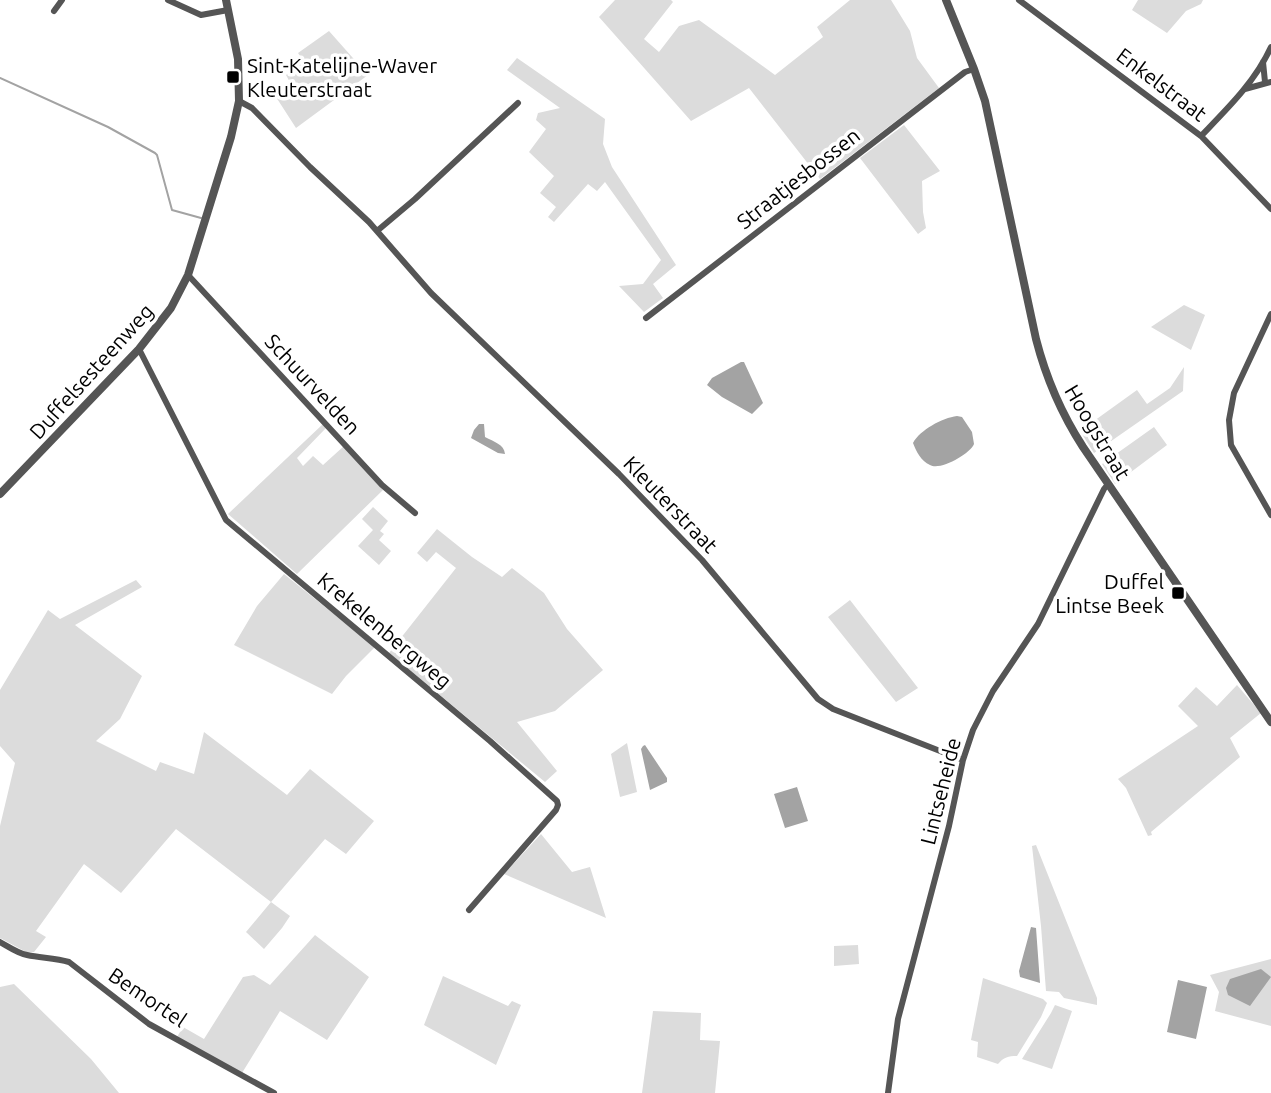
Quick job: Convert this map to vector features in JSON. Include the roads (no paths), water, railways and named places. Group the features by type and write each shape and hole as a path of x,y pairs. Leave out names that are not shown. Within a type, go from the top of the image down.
{"street":[{"path":"54,11 62,0"},
{"path":"168,0 201,15 228,10"},
{"name":"Duffelsesteenweg","path":"0,494 139,349 171,308 188,275 231,137 239,101 238,59 226,0"},
{"name":"Hoogstraat","path":"946,0 985,102 1041,360 1054,394 1066,420 1108,484 1267,709 1271,722"},
{"name":"Enkelstraat","path":"1019,0 1201,136 1271,209"},
{"path":"1201,136 1245,89 1271,47"},
{"path":"1245,89 1268,82 1263,62"},
{"name":"Straatjesbossen","path":"646,318 965,72 974,69"},
{"name":"Kleuterstraat","path":"239,101 252,108 377,231 431,293 619,474 702,560 818,699 833,709 962,760"},
{"path":"377,231 518,103"},
{"name":"Schuurvelden","path":"188,275 382,485 415,513"},
{"path":"1271,314 1234,393 1229,419 1231,445 1271,515"},
{"name":"Krekelenbergweg","path":"139,349 226,520 490,741 557,801 556,810 469,910"},
{"name":"Lintseheide","path":"888,1093 904,992 949,826 962,760 993,691 1038,624 1108,484"},
{"name":"Bemortel","path":"0,942 27,955 69,962 149,1024 274,1093"}],"waterway":[{"path":"0,78 108,127 155,153 172,210 201,218"}],"place":[{"name":"Sint-Katelijne-Waver Kleuterstraat","path":"233,77"},
{"name":"Duffel Lintse Beek","path":"1178,593"}]}
